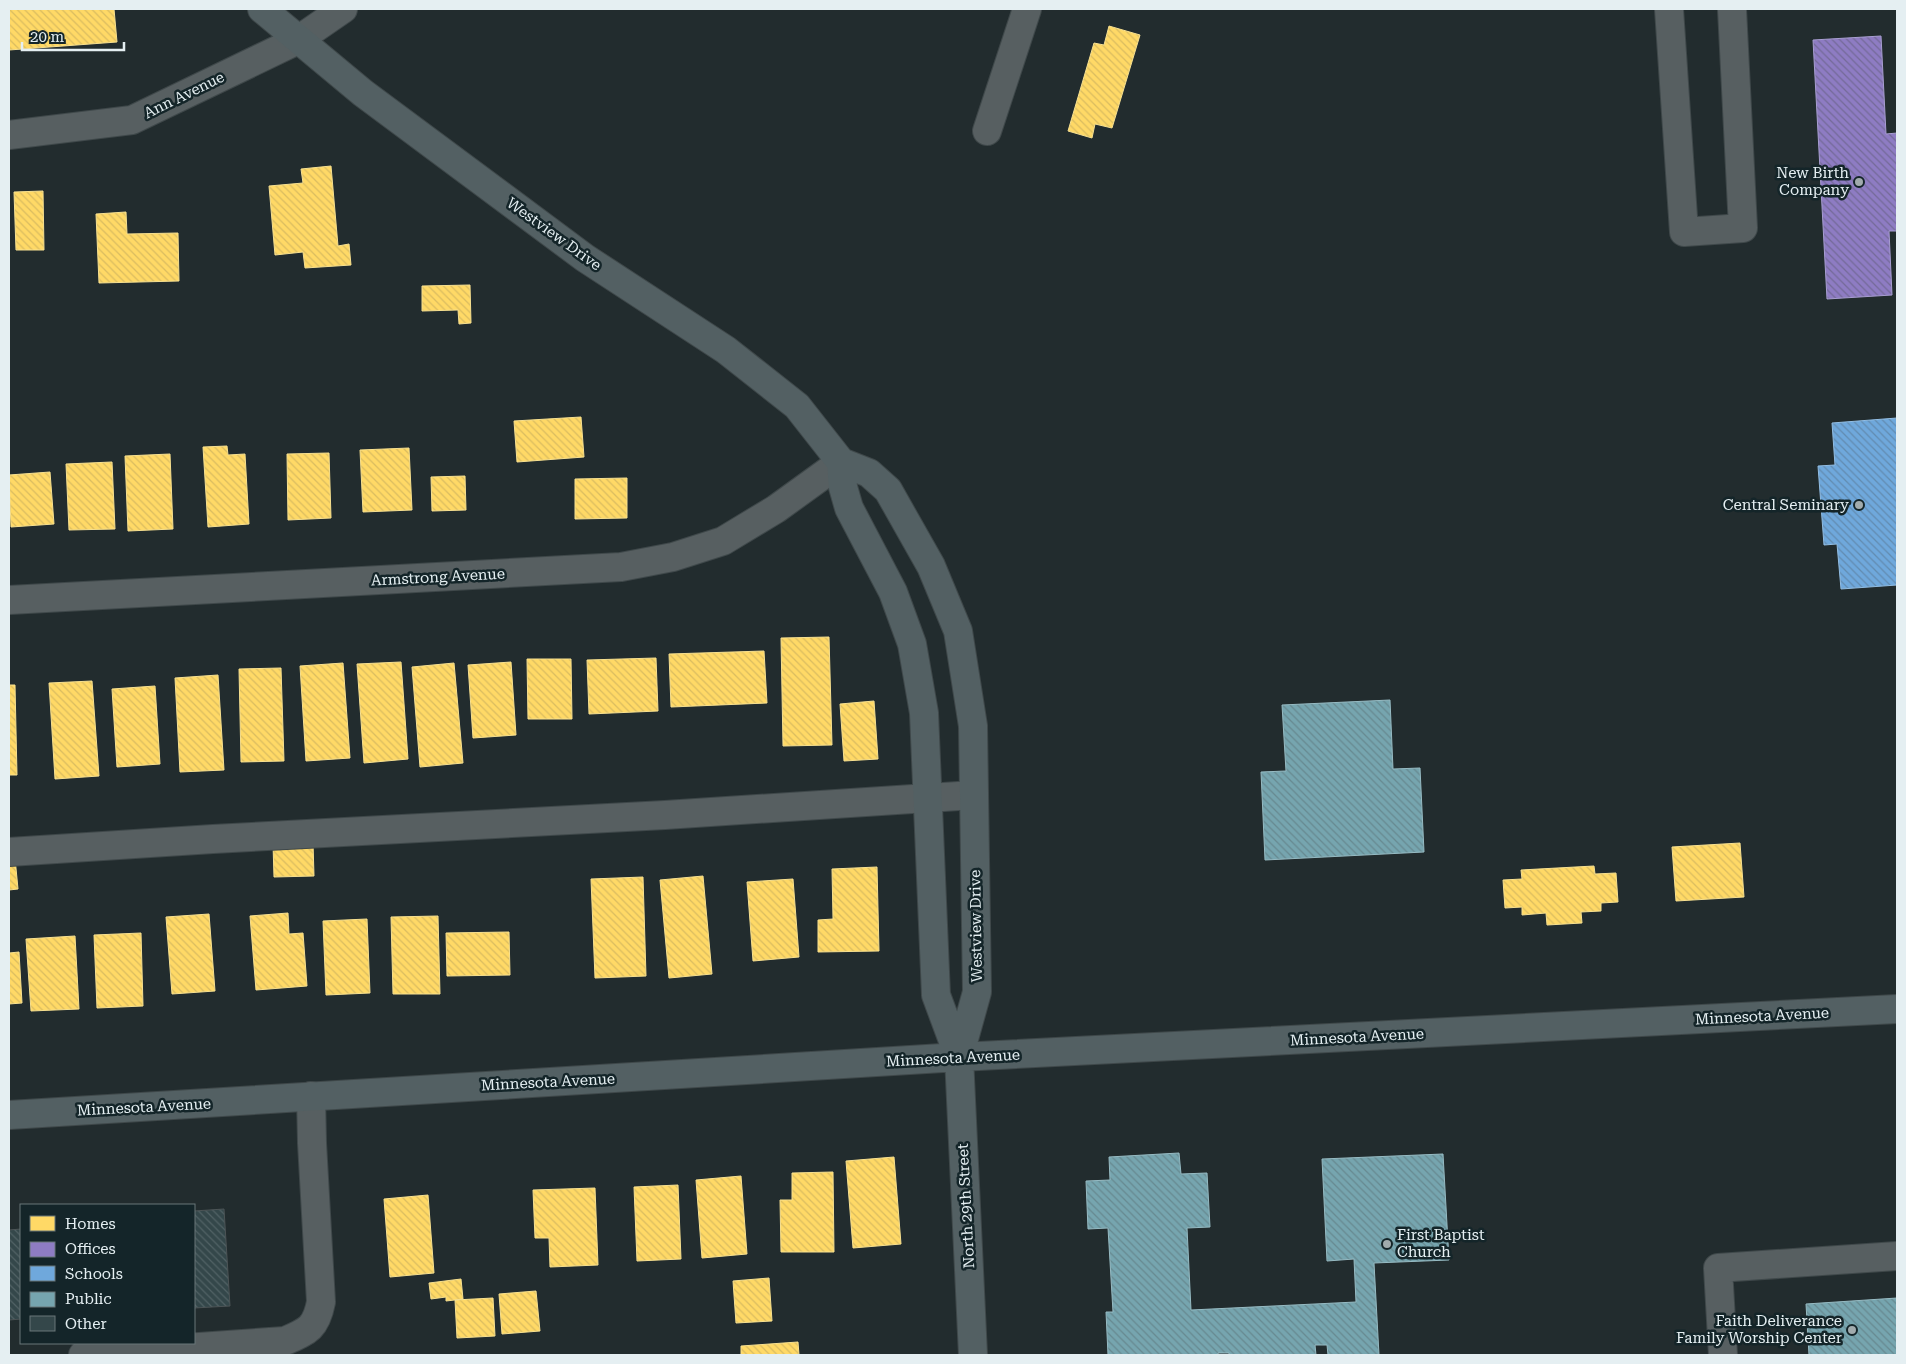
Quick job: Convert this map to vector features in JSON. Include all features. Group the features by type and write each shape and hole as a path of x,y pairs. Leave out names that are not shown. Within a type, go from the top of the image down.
{"main road":[{"name":"Westview Drive","path":"262,9 362,94 585,258 726,350 797,406 841,462 869,473 888,490 931,566 958,631 973,726 978,992 959,1057"},
{"path":"841,462 843,487 849,508 893,592 912,644 924,713 936,994 959,1057"},
{"name":"Minnesota Avenue","path":"9,1115 959,1057 1897,1009"},
{"name":"North 29th Street","path":"959,1057 973,1355"}],"street":[{"name":"Ann Avenue","path":"9,135 132,120 298,40 343,9"},
{"path":"987,131 1028,9"},
{"path":"1669,9 1684,232 1743,228 1732,9"},
{"name":"Armstrong Avenue","path":"9,600 621,567 673,557 723,541 776,509 841,462"},
{"path":"9,852 974,795"},
{"path":"83,1355 285,1341 310,1329 318,1316 321,1302 311,1096"},
{"path":"1724,1355 1718,1268 1897,1256"}],"building: Homes":[{"path":"9,9 114,9 117,42 9,50"},
{"path":"1109,26 1140,35 1112,128 1095,124 1092,138 1068,131 1094,43 1104,45"},
{"path":"331,166 338,246 349,244 351,265 305,268 303,252 275,255 269,186 303,183 301,169"},
{"path":"43,191 44,250 16,250 14,192"},
{"path":"126,212 127,234 178,233 179,281 99,283 96,214"},
{"path":"470,285 471,323 459,324 458,310 422,311 422,286"},
{"path":"581,417 584,457 517,462 514,421"},
{"path":"227,446 228,455 245,454 249,524 208,527 203,447"},
{"path":"409,448 412,510 363,512 360,450"},
{"path":"329,453 331,518 288,520 287,454"},
{"path":"170,454 173,529 128,531 125,456"},
{"path":"112,462 115,529 69,530 66,464"},
{"path":"50,472 54,524 11,527 9,475"},
{"path":"465,476 466,510 432,511 431,477"},
{"path":"627,478 627,518 575,519 575,479"},
{"path":"829,637 832,745 783,746 781,638"},
{"path":"764,651 767,703 671,707 669,654"},
{"path":"656,658 658,711 589,714 587,660"},
{"path":"527,659 571,659 572,719 528,719"},
{"path":"401,662 408,759 364,763 357,664"},
{"path":"511,662 516,735 473,738 468,665"},
{"path":"343,663 350,758 306,761 300,666"},
{"path":"454,663 463,763 420,767 412,667"},
{"path":"281,668 284,761 241,762 239,669"},
{"path":"218,675 224,770 180,772 175,678"},
{"path":"92,681 99,776 55,779 49,683"},
{"path":"9,685 15,685 17,775 9,775"},
{"path":"155,686 160,764 117,767 112,689"},
{"path":"874,701 878,759 844,761 840,704"},
{"path":"313,843 314,876 274,877 273,844"},
{"path":"1740,843 1744,897 1676,901 1672,847"},
{"path":"15,858 18,889 9,890 9,859"},
{"path":"1594,866 1595,874 1616,873 1618,902 1601,903 1601,911 1581,912 1582,923 1547,925 1546,913 1522,915 1522,907 1505,908 1503,880 1522,879 1521,870"},
{"path":"877,867 879,951 818,952 818,920 833,919 832,869"},
{"path":"703,876 712,974 669,978 660,880"},
{"path":"643,877 646,976 595,978 591,879"},
{"path":"793,879 799,957 753,961 747,882"},
{"path":"288,913 289,934 303,933 307,986 256,990 250,916"},
{"path":"209,914 215,991 172,994 166,917"},
{"path":"438,916 440,994 393,994 391,917"},
{"path":"367,919 370,993 326,995 323,921"},
{"path":"509,932 510,975 447,976 446,933"},
{"path":"141,933 143,1006 97,1008 94,935"},
{"path":"75,936 79,1009 31,1011 26,939"},
{"path":"19,952 22,1003 9,1004 9,953"},
{"path":"894,1157 901,1244 853,1248 846,1161"},
{"path":"833,1172 834,1252 781,1252 780,1200 792,1200 792,1173"},
{"path":"741,1176 747,1254 702,1258 696,1180"},
{"path":"678,1185 681,1259 637,1261 634,1187"},
{"path":"595,1188 598,1265 550,1267 549,1238 535,1238 533,1190"},
{"path":"428,1195 434,1273 390,1277 384,1199"},
{"path":"769,1278 772,1321 736,1323 733,1281"},
{"path":"461,1279 463,1299 446,1301 446,1297 431,1299 429,1283"},
{"path":"536,1291 540,1331 502,1334 499,1294"},
{"path":"493,1298 495,1336 457,1338 455,1300"},
{"path":"798,1342 799,1355 741,1355 741,1346"}],"building: Offices":[{"name":"New Birth Company","path":"1881,36 1886,134 1897,133 1897,231 1889,231 1892,295 1827,299 1813,40"}],"building: Schools":[{"name":"Central Seminary","path":"1897,418 1897,585 1841,589 1837,544 1824,545 1818,466 1835,465 1832,423"}],"building: Public":[{"path":"1390,700 1393,769 1420,768 1424,852 1265,860 1261,772 1286,771 1282,705"},
{"name":"First Baptist Church","path":"1179,1153 1181,1174 1207,1173 1210,1227 1187,1228 1191,1310 1356,1302 1354,1259 1327,1261 1322,1159 1443,1154 1449,1260 1374,1263 1379,1355 1328,1355 1327,1345 1315,1345 1316,1355 1229,1355 1229,1353 1218,1353 1218,1355 1108,1355 1106,1312 1113,1312 1108,1228 1088,1229 1086,1181 1110,1180 1109,1157"},
{"name":"Faith Deliverance Family Worship Center","path":"1897,1298 1897,1355 1809,1355 1806,1304"}],"building: Other":[{"path":"224,1209 230,1306 195,1308 195,1211"},
{"path":"20,1229 20,1319 9,1320 9,1230"}],"place":[{"name":"New Birth Company","path":"1859,182"},
{"name":"Central Seminary","path":"1859,505"},
{"name":"First Baptist Church","path":"1387,1244"},
{"name":"Faith Deliverance Family Worship Center","path":"1852,1330"}]}
